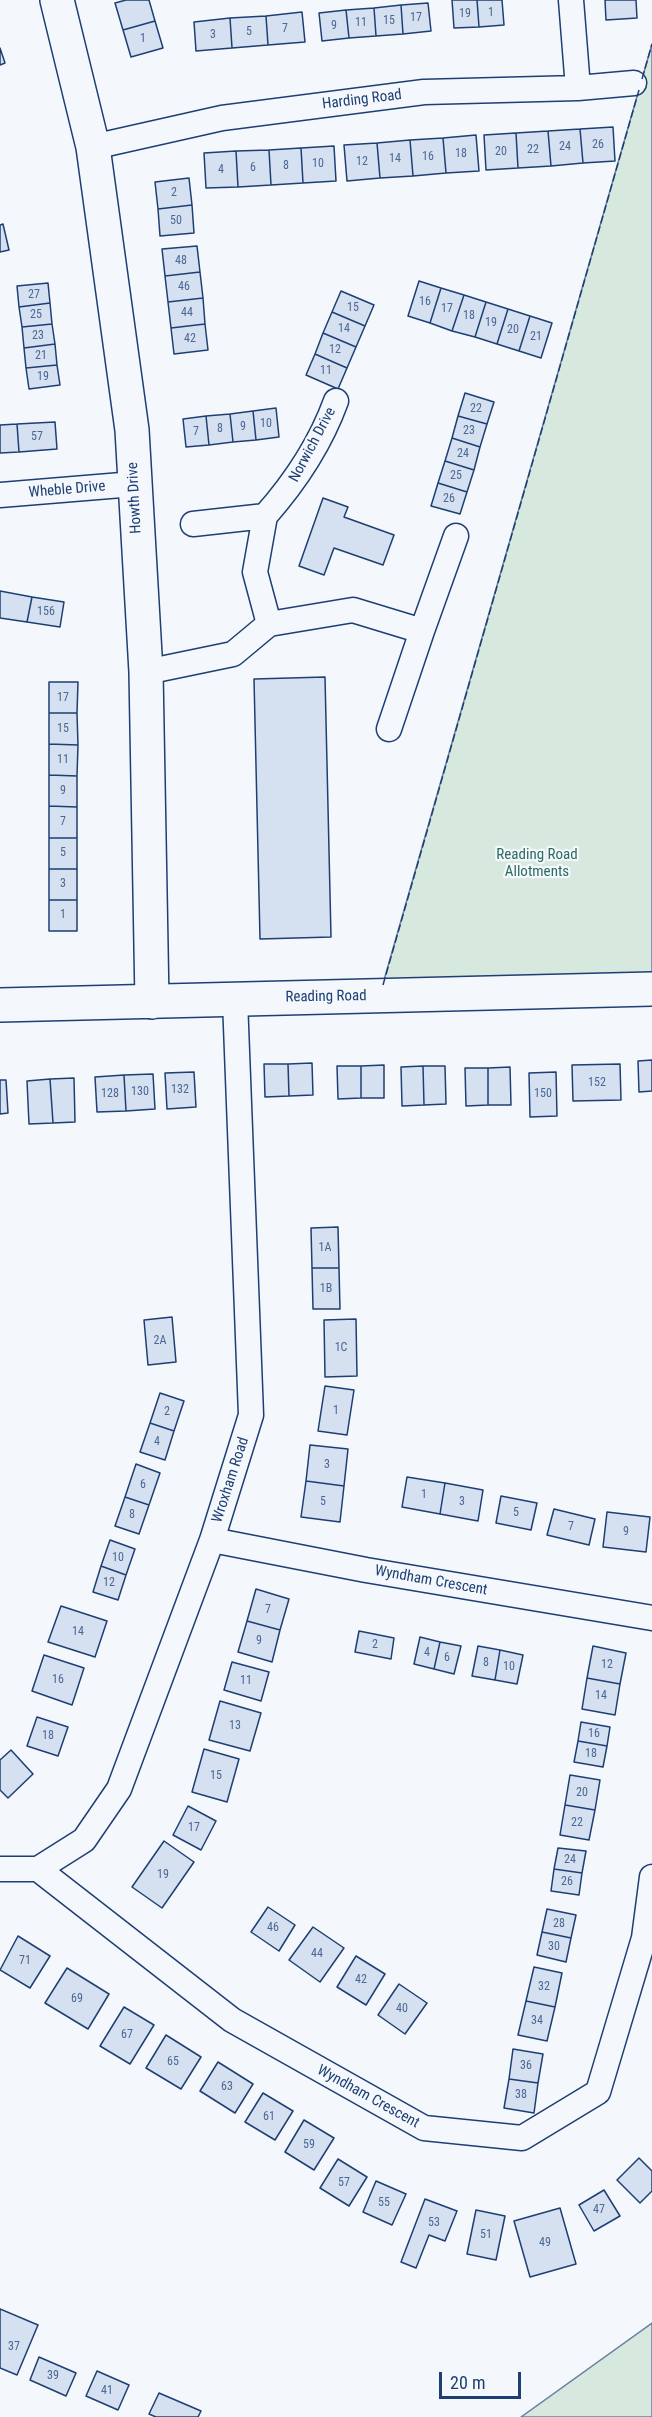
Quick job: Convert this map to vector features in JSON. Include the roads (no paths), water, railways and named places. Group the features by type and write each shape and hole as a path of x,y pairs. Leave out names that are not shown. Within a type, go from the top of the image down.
{"street":[{"name":"Howth Drive","path":"57,0 93,147 132,430 146,672 152,1002"},
{"path":"571,0 578,88"},
{"name":"Harding Road","path":"93,147 222,118 424,92 578,88 634,83"},
{"name":"Norwich Drive","path":"265,516 294,483 327,426 336,401"},
{"name":"Wheble Drive","path":"0,495 134,484"},
{"path":"194,524 265,516 255,572 269,624"},
{"path":"389,729 456,536"},
{"path":"146,672 233,654 269,624 353,610 422,631"},
{"name":"Reading Road","path":"0,1005 652,989"},
{"name":"Wroxham Road","path":"38,1869 84,1840 119,1790 212,1540 251,1415 235,1000"},
{"name":"Wyndham Crescent","path":"212,1540 366,1570 652,1618"},
{"path":"0,1869 38,1869"},
{"name":"Wyndham Crescent","path":"38,1869 232,2020 424,2128 522,2138 598,2092 644,1938 652,1877"}],"park label":[{"name":"Reading Road Allotments","path":"537,864"}]}
